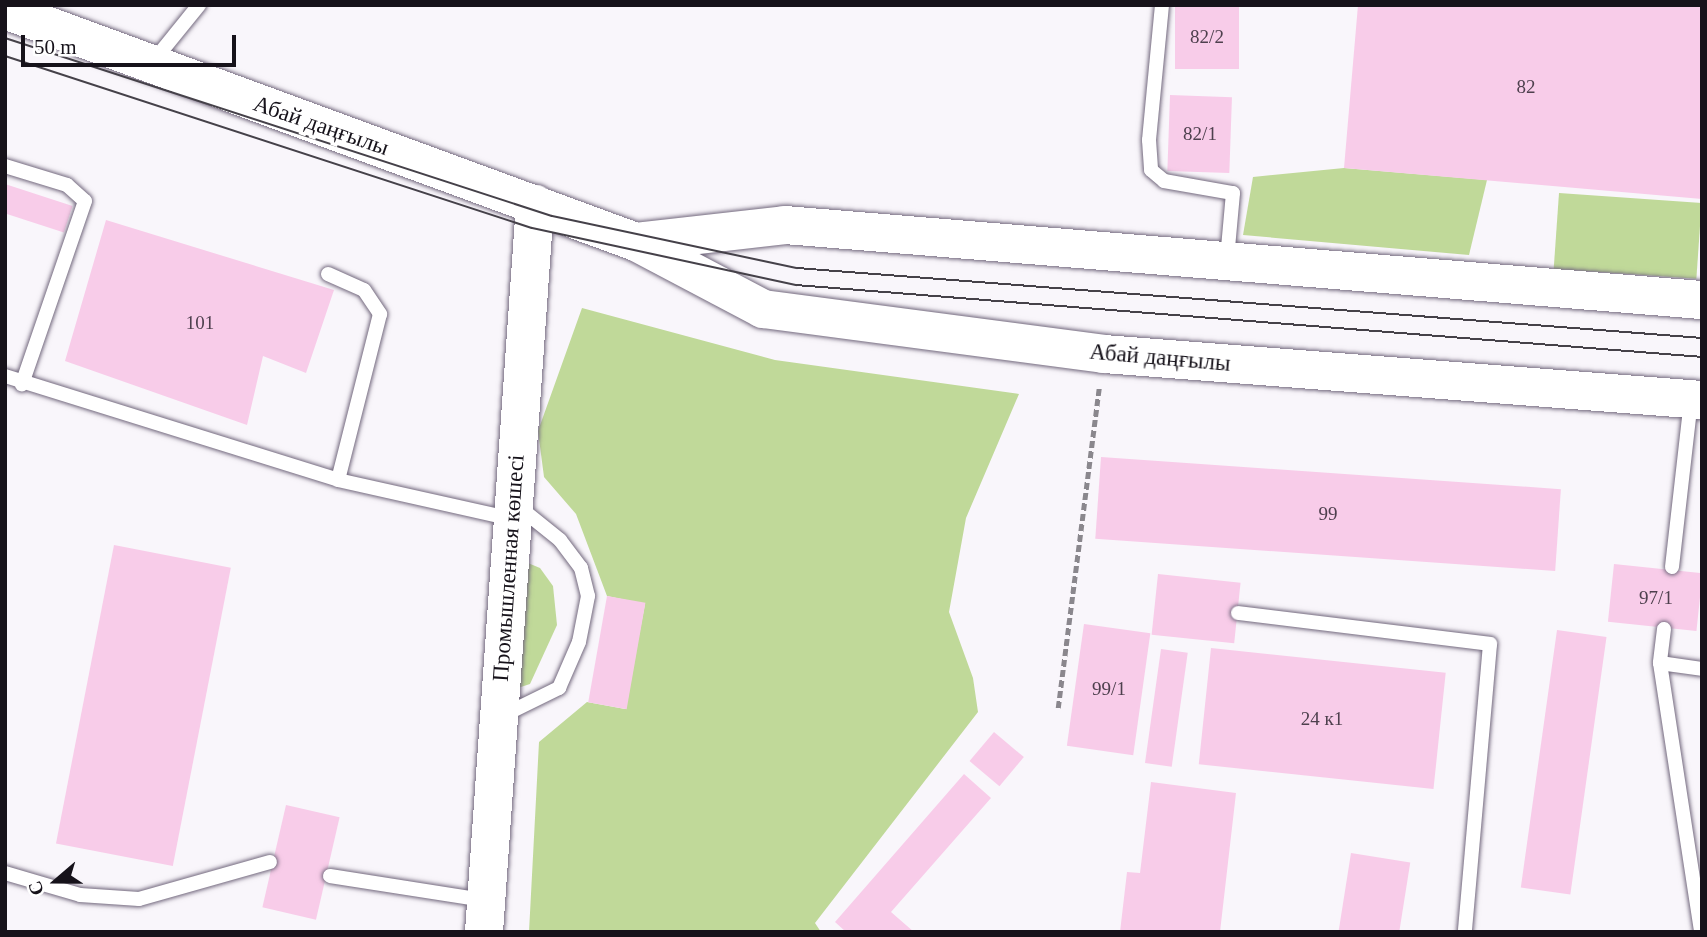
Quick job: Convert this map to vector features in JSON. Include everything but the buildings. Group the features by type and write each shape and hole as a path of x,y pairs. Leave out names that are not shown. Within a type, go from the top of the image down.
{"main road":[{"name":"Абай даңғылы","path":"5,10 149,66 636,242 763,309 1104,354 1696,399"},
{"name":"Промышленная көшесі","path":"485,916 536,204"},
{"name":"Абай даңғылы","path":"636,242 785,225 1702,300"}],"lane":[{"path":"149,66 199,5"},
{"path":"1162,5 1149,139 1151,170 1164,181 1233,193 1227,260"},
{"path":"5,166 67,185 85,201 22,384"},
{"path":"328,274 364,290 380,314 338,480"},
{"path":"5,376 22,384 338,480 514,511 559,540 581,568 588,596 579,642 559,688 498,718"},
{"path":"1672,567 1696,399"},
{"path":"1238,612 1490,644 1465,932"},
{"path":"1664,629 1660,663 1701,932"},
{"path":"1660,663 1702,669"},
{"path":"5,873 80,895 139,898 270,862"},
{"path":"330,876 485,916"}],"path":[{"path":"1058,708 1104,354"}],"green space":[{"path":"1344,168 1487,180 1469,255 1243,235 1253,177"},
{"path":"1559,193 1702,203 1696,279 1554,269"},
{"path":"582,308 775,360 1019,394 966,518 949,612 973,678 978,712 815,923 821,932 529,932 539,742 587,702 625,709 645,604 607,596 576,514 544,477 538,431"},
{"path":"511,556 540,568 553,586 557,625 530,684 500,694"}],"tram line":[{"path":"5,38 552,216 797,268 1702,338"},
{"path":"5,56 532,228 796,285 1702,357"}]}
